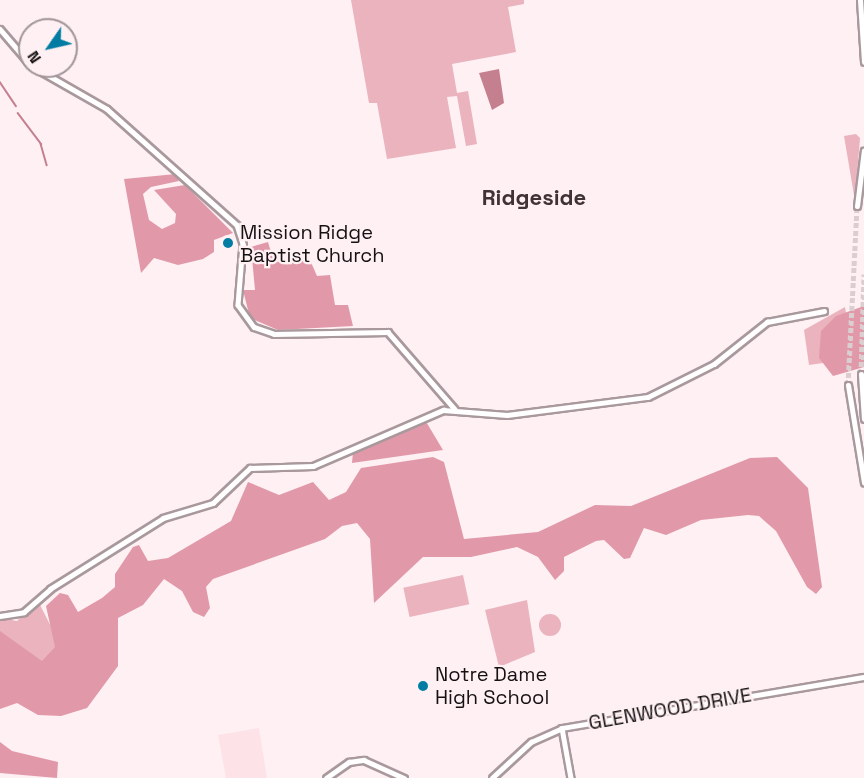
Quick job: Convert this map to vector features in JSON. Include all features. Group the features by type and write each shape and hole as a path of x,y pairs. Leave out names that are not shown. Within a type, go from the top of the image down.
{"main road":[{"path":"860,0 864,62"},
{"path":"857,206 864,150"},
{"path":"861,374 864,419"},
{"path":"848,385 864,483"}],"street":[{"path":"0,29 18,50"},
{"path":"53,78 107,109 237,225 243,244 238,305 254,327 274,334 388,332 455,409"},
{"path":"0,616 24,612 50,589 163,518 213,503 241,471 313,466 432,413 455,409 507,415 633,401 706,368 767,321 824,311"},
{"name":"GLENWOOD DRIVE","path":"492,778 531,742 562,728 864,677"},
{"path":"562,728 571,778"},
{"path":"326,778 349,762 364,760 404,778"}],"shaded area":[{"path":"351,0 524,0 524,4 508,7 516,52 452,64 457,93 468,91 477,144 466,146 457,96 447,97 456,148 387,159 377,103 369,103"},
{"path":"499,69 504,103 492,110 479,73"},
{"path":"856,134 860,138 855,201 844,136"},
{"path":"176,174 179,181 151,187 143,194 149,220 162,229 175,223 176,214 154,190 185,185 233,233 214,240 214,252 203,259 178,265 154,258 141,273 124,179"},
{"path":"268,242 274,262 310,260 317,276 330,275 335,305 348,305 353,326 278,330 250,318 243,290 255,290 251,247"},
{"path":"864,306 864,367 833,376 819,358 821,331 836,316"},
{"path":"845,307 850,337 823,363 809,365 804,330"},
{"path":"425,420 443,450 352,463 353,452"},
{"path":"433,457 444,462 464,539 538,532 595,505 631,506 750,458 777,457 808,488 822,587 816,594 807,587 776,531 759,516 748,515 701,520 666,535 644,528 630,558 624,559 604,540 596,541 564,557 564,571 555,580 538,557 517,547 471,557 423,557 374,603 370,539 357,523 342,526 325,539 213,579 206,587 210,608 204,617 193,612 182,591 164,579 143,605 118,618 118,666 87,708 61,716 38,715 17,703 0,709 0,631 42,661 55,647 46,606 60,593 68,595 78,612 102,598 115,587 115,574 133,547 139,545 148,561 168,558 231,521 248,482 279,495 313,482 329,500 346,492 361,468"},
{"path":"463,575 469,604 410,617 403,588"},
{"path":"527,600 535,652 499,667 485,610"},
{"path":"38,601 69,662 0,708 0,618 17,621"},
{"path":"550,614 558,617 561,625 558,633 550,636 542,633 539,625 542,617"},
{"path":"259,728 267,778 226,778 218,735"},
{"path":"0,742 12,751 58,762 57,778 0,773"}],"waterway":[{"path":"0,82 16,106"},
{"path":"18,113 41,144 47,165"}],"tunnel":[{"path":"848,385 857,206"},
{"path":"861,374 864,274"}],"place":[{"name":"Mission Ridge Baptist Church","path":"228,243"},
{"name":"Notre Dame High School","path":"423,686"}],"district":[{"name":"Ridgeside","path":"534,198"}]}
